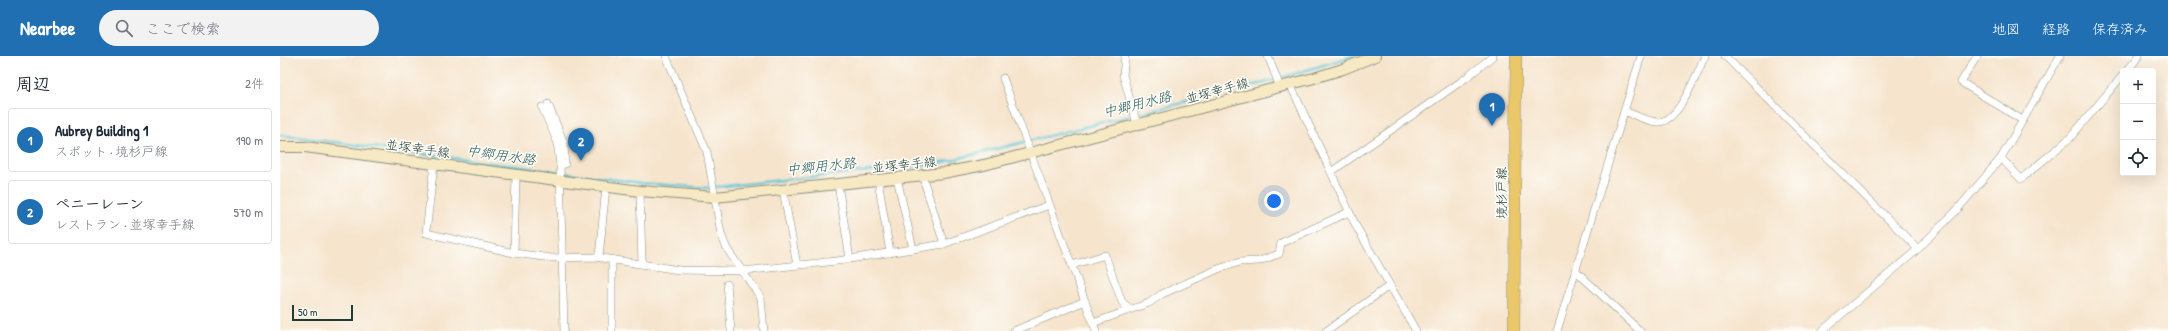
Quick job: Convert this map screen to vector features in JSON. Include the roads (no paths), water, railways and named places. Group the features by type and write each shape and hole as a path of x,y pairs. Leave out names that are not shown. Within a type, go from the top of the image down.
{"main road":[{"name":"並塚幸手線","path":"280,146 305,147 640,191 715,197 897,178 977,166 1280,87 1343,69 1375,56"},
{"name":"境杉戸線","path":"1514,331 1516,56"}],"street":[{"path":"666,56 707,152 721,234 727,249 761,298 764,331"},
{"path":"1125,56 1123,75 1137,124"},
{"path":"1268,56 1280,87"},
{"path":"1331,172 1466,78 1493,56"},
{"path":"1557,331 1641,56"},
{"path":"1624,111 1659,122 1669,118 1682,104 1705,56"},
{"path":"1725,56 1918,249"},
{"path":"1977,56 1961,82 2022,120"},
{"path":"1822,331 1918,249 1957,210 2001,158 2060,56"},
{"path":"2130,68 2140,56"},
{"path":"1003,78 1029,153 1096,331"},
{"path":"2001,158 2021,179 2070,138 2120,79"},
{"path":"1290,84 1349,212 1389,286 1416,331"},
{"path":"545,106 557,141 560,165 559,181 564,331"},
{"path":"434,164 426,233 514,253 551,258 562,256 599,257 679,270 742,271 850,259 944,244 1049,206"},
{"path":"514,253 516,175"},
{"path":"922,175 944,244"},
{"path":"897,178 913,249"},
{"path":"878,180 890,253"},
{"path":"838,184 850,259"},
{"path":"599,257 606,187"},
{"path":"783,190 797,265"},
{"path":"640,191 642,264"},
{"path":"1093,323 1149,303 1162,294 1218,269 1240,262 1259,262 1269,259 1279,254 1281,243 1349,212"},
{"path":"1072,265 1105,255 1122,302 1130,309"},
{"path":"612,259 612,331"},
{"path":"1575,270 1640,331"},
{"path":"727,284 731,331"},
{"path":"1326,331 1389,286"},
{"path":"1014,331 1085,301"}],"waterway":[{"name":"中郷用水路","path":"280,135 641,183 706,188 935,164 1264,83 1353,56"}],"place":[{"name":"Aubrey Building 1","path":"1492,126"},
{"name":"ペニーレーン","path":"581,161"}]}
